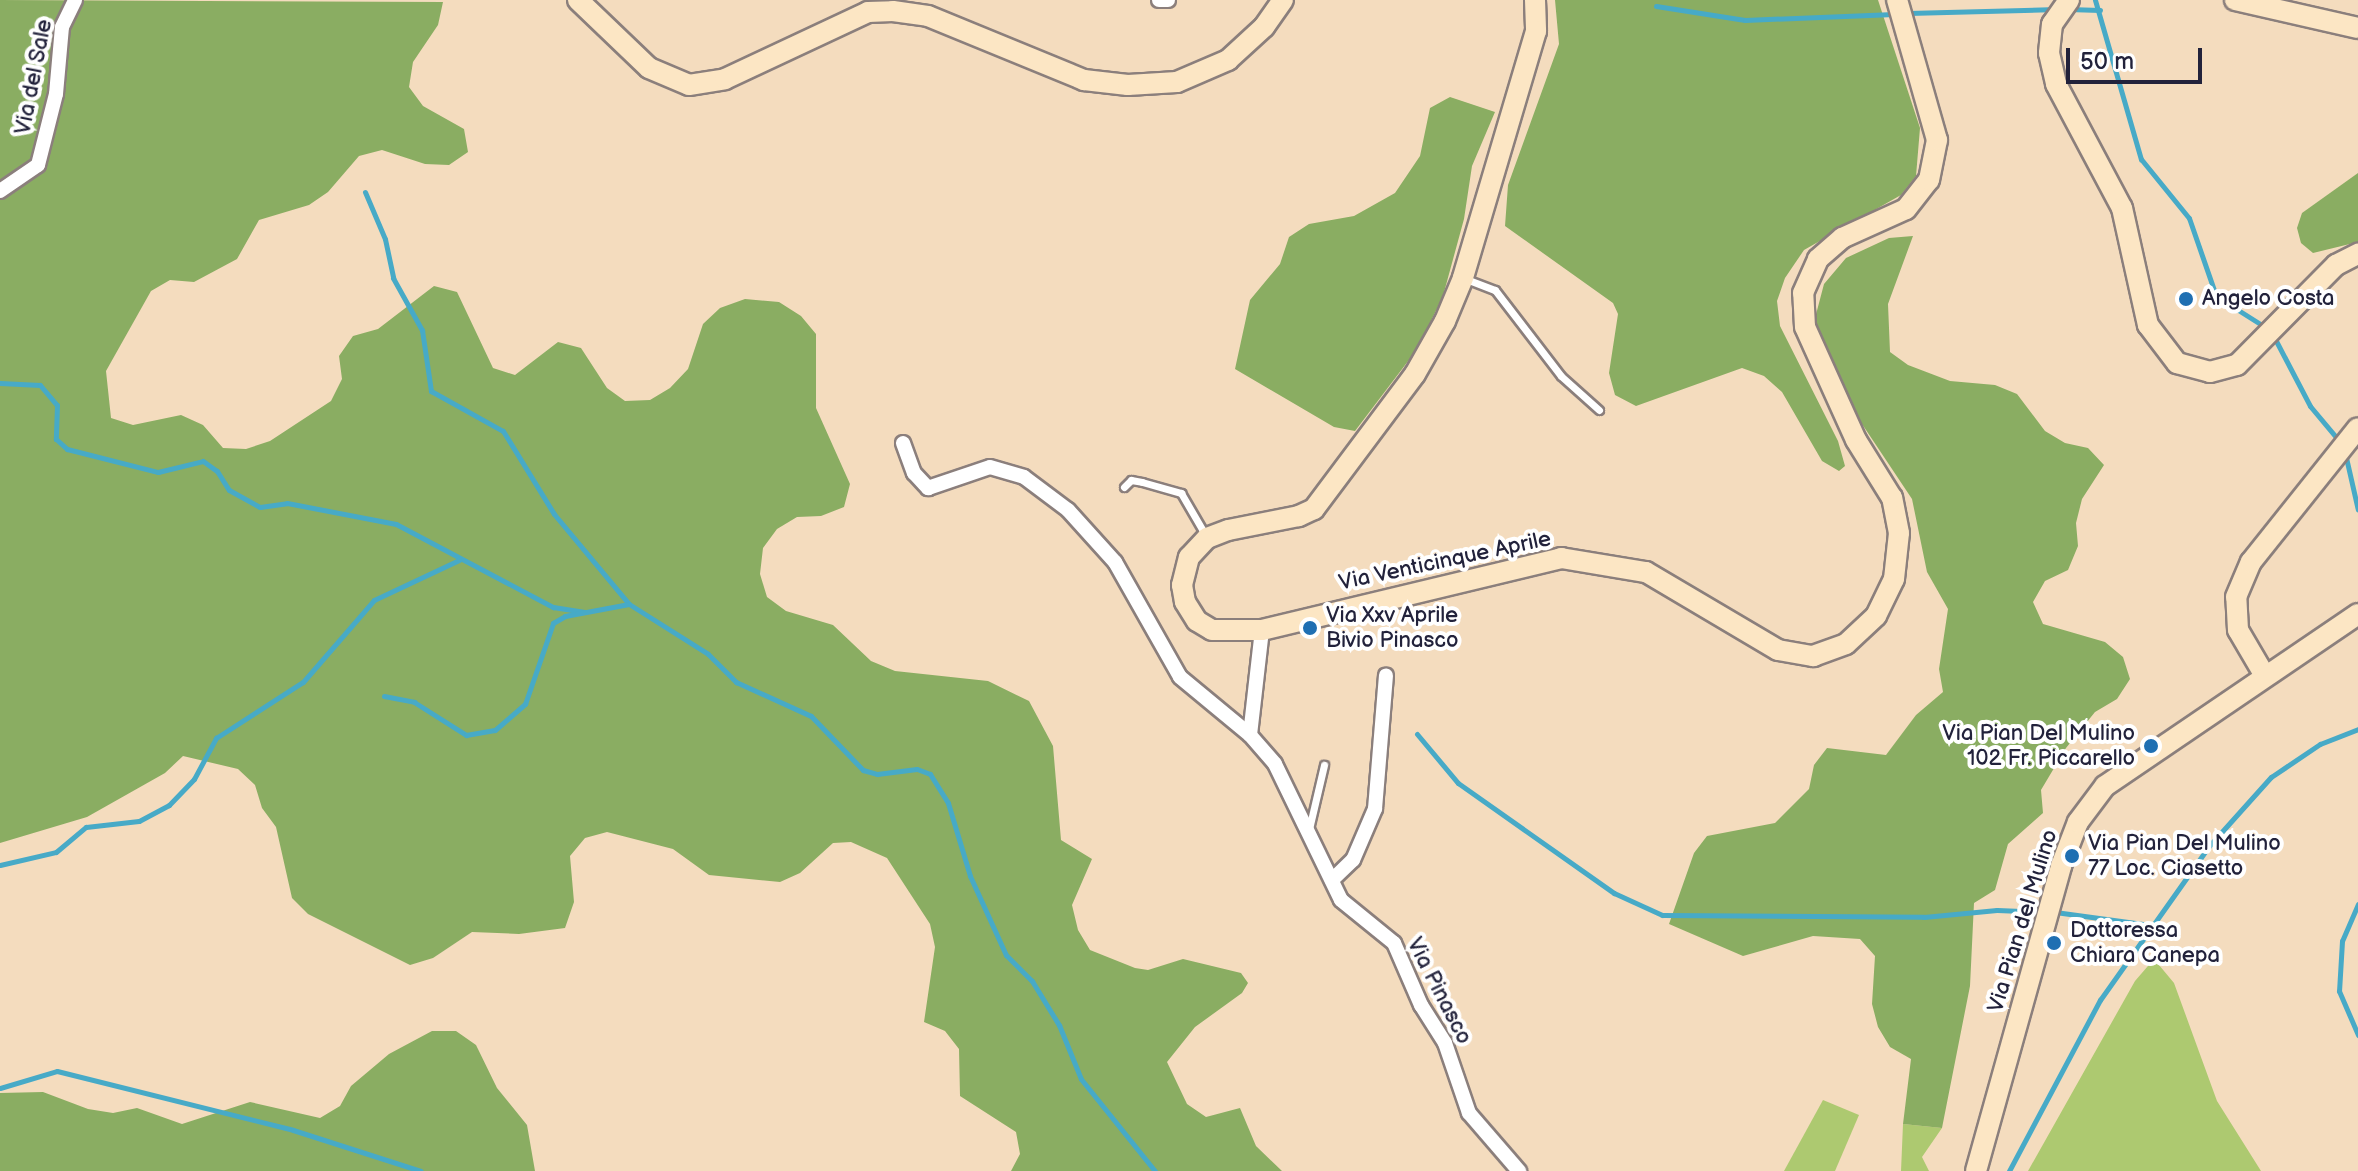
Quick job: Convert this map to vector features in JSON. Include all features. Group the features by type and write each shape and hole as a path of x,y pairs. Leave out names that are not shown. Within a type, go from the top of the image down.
{"main road":[{"path":"578,0 649,68 689,85 725,79 873,6 928,16 1057,72 1140,85 1177,82 1213,70 1243,48 1283,0"},
{"path":"1207,538 1299,516 1327,496 1415,374 1463,278 1536,31 1535,0"},
{"name":"Via Venticinque Aprile","path":"1207,538 1183,571 1182,585 1190,612 1212,630 1229,634 1262,630 1561,558 1646,572 1778,650 1813,656 1846,644 1876,616 1894,579 1899,533 1892,498 1856,440 1805,327 1803,293 1818,259 1842,238 1906,209 1929,180 1937,140 1897,0"},
{"path":"2069,0 2052,24 2049,53 2056,84 2122,208 2148,325 2177,363 2210,372 2237,365 2336,265 2358,254"},
{"path":"2235,0 2358,28"},
{"path":"2265,676 2238,630 2236,597 2251,562 2358,428"},
{"name":"Via Pian del Mulino","path":"1976,1171 2061,866 2078,822 2105,786 2358,614"}],"street":[{"name":"Via del Sale","path":"0,191 38,165 56,94 62,27 75,0"},
{"path":"1159,0 1168,0"},
{"name":"Via Pinasco","path":"903,443 914,473 928,488 990,467 1047,492 1115,562 1180,677 1250,735 1275,764 1341,900 1394,943 1421,1005 1445,1043 1469,1113 1519,1171"},
{"path":"1250,735 1262,630"},
{"path":"1332,880 1353,860 1375,809 1386,675"}],"lane":[{"path":"1463,278 1495,290 1561,376 1599,410"},
{"path":"1124,487 1131,480 1181,493 1190,500 1207,538"},
{"path":"1309,830 1324,765"}],"green space":[{"path":"0,0 443,2 438,25 413,62 409,87 423,106 464,129 468,152 449,165 425,164 382,150 359,156 328,192 309,205 259,220 237,259 194,282 170,280 151,291 106,371 111,418 133,425 181,415 203,425 223,448 246,449 270,441 331,401 342,379 339,356 353,336 378,329 434,286 457,292 493,368 515,375 558,342 581,348 607,388 625,401 650,400 670,388 688,369 703,324 720,308 745,299 779,302 801,316 816,334 816,408 850,484 844,507 821,516 797,517 777,529 763,548 760,574 767,597 786,611 833,625 871,661 895,671 988,681 1029,701 1053,746 1061,840 1092,859 1072,905 1078,930 1090,950 1135,968 1148,970 1183,959 1241,973 1248,983 1242,993 1195,1027 1167,1062 1187,1104 1206,1117 1240,1108 1256,1146 1282,1171 1011,1171 1020,1154 1016,1132 960,1096 959,1049 945,1031 924,1022 935,947 930,924 887,858 851,842 833,843 800,873 780,882 709,875 673,849 607,832 585,838 570,856 574,902 565,928 519,934 472,932 433,958 410,965 308,914 292,898 276,827 262,808 255,785 238,769 183,756 165,773 87,817 0,843"},
{"path":"1555,0 1878,0 1920,128 1916,176 1901,195 1804,250 1785,278 1777,301 1780,326 1838,441 1845,466 1839,471 1822,461 1782,392 1764,376 1742,368 1636,406 1615,395 1609,373 1618,314 1613,303 1505,226 1508,185 1559,44"},
{"path":"1450,97 1495,112 1472,166 1464,219 1443,296 1418,348 1355,431 1334,427 1235,369 1250,300 1280,264 1289,237 1309,224 1354,216 1395,193 1420,156 1430,108"},
{"path":"2358,173 2358,242 2313,253 2301,243 2297,228 2302,213"},
{"path":"1913,236 1888,304 1890,352 1908,365 1950,381 1995,385 2017,394 2045,431 2065,443 2088,448 2104,465 2082,499 2076,523 2078,546 2068,570 2045,581 2033,602 2043,624 2105,642 2123,657 2130,679 2117,699 2095,712 2066,748 2041,790 2043,813 2008,844 1995,890 1974,903 1970,986 1942,1128 1903,1124 1911,1059 1890,1047 1878,1027 1872,1004 1875,956 1860,939 1813,936 1743,956 1669,924 1694,853 1707,836 1775,823 1809,789 1814,765 1827,748 1886,755 1916,715 1943,692 1939,669 1948,609 1927,572 1912,499 1856,415 1814,322 1824,284 1846,258 1889,238"},
{"path":"2154,959 2174,983 2217,1101 2261,1171 2028,1171 2135,981"},
{"path":"432,1031 456,1031 476,1045 497,1088 527,1125 535,1171 0,1171 0,1093 43,1092 88,1109 113,1113 137,1108 182,1124 250,1102 320,1118 340,1106 351,1086 389,1054"},
{"path":"1823,1100 1859,1115 1835,1171 1784,1171"},
{"path":"1903,1124 1942,1128 1922,1157 1929,1171 1901,1171"}],"waterway":[{"path":"2095,0 2141,159 2189,218 2216,296 2265,327"},
{"path":"1656,6 1745,20 1894,14"},
{"path":"1908,13 2058,9"},
{"path":"2068,9 2100,10"},
{"path":"365,192 385,239 393,278 422,330 431,391 503,431 554,514 629,604 708,654 736,682 811,716 863,770 877,774 917,769 930,774 948,803 970,876 1006,955 1032,981 1059,1025 1081,1079 1155,1171"},
{"path":"2274,337 2310,406 2341,443"},
{"path":"0,383 40,385 57,405 56,439 67,449 158,472 203,461 217,471 229,490 260,507 287,503 396,524 553,607 585,612"},
{"path":"2345,453 2358,510"},
{"path":"0,865 56,852 86,827 139,821 169,805 194,779 216,738 303,682 374,600 459,560"},
{"path":"384,696 414,702 466,735 495,730 525,704 553,623 565,616 629,604"},
{"path":"2009,1171 2100,1000 2209,846 2271,777 2320,744 2358,729"},
{"path":"1417,734 1458,783 1614,893 1662,915 1924,917 1997,910 2045,912"},
{"path":"2358,904 2342,941 2339,991 2358,1035"},
{"path":"2055,912 2150,925"},
{"path":"0,1088 57,1071 293,1130 421,1171"}],"place":[{"name":"Angelo Costa","path":"2186,299"},
{"name":"Via Xxv Aprile Bivio Pinasco","path":"1310,628"},
{"name":"Via Pian Del Mulino 102 Fr. Piccarello","path":"2151,746"},
{"name":"Via Pian Del Mulino 77 Loc. Ciasetto","path":"2072,856"},
{"name":"Dottoressa Chiara Canepa","path":"2054,943"}]}
